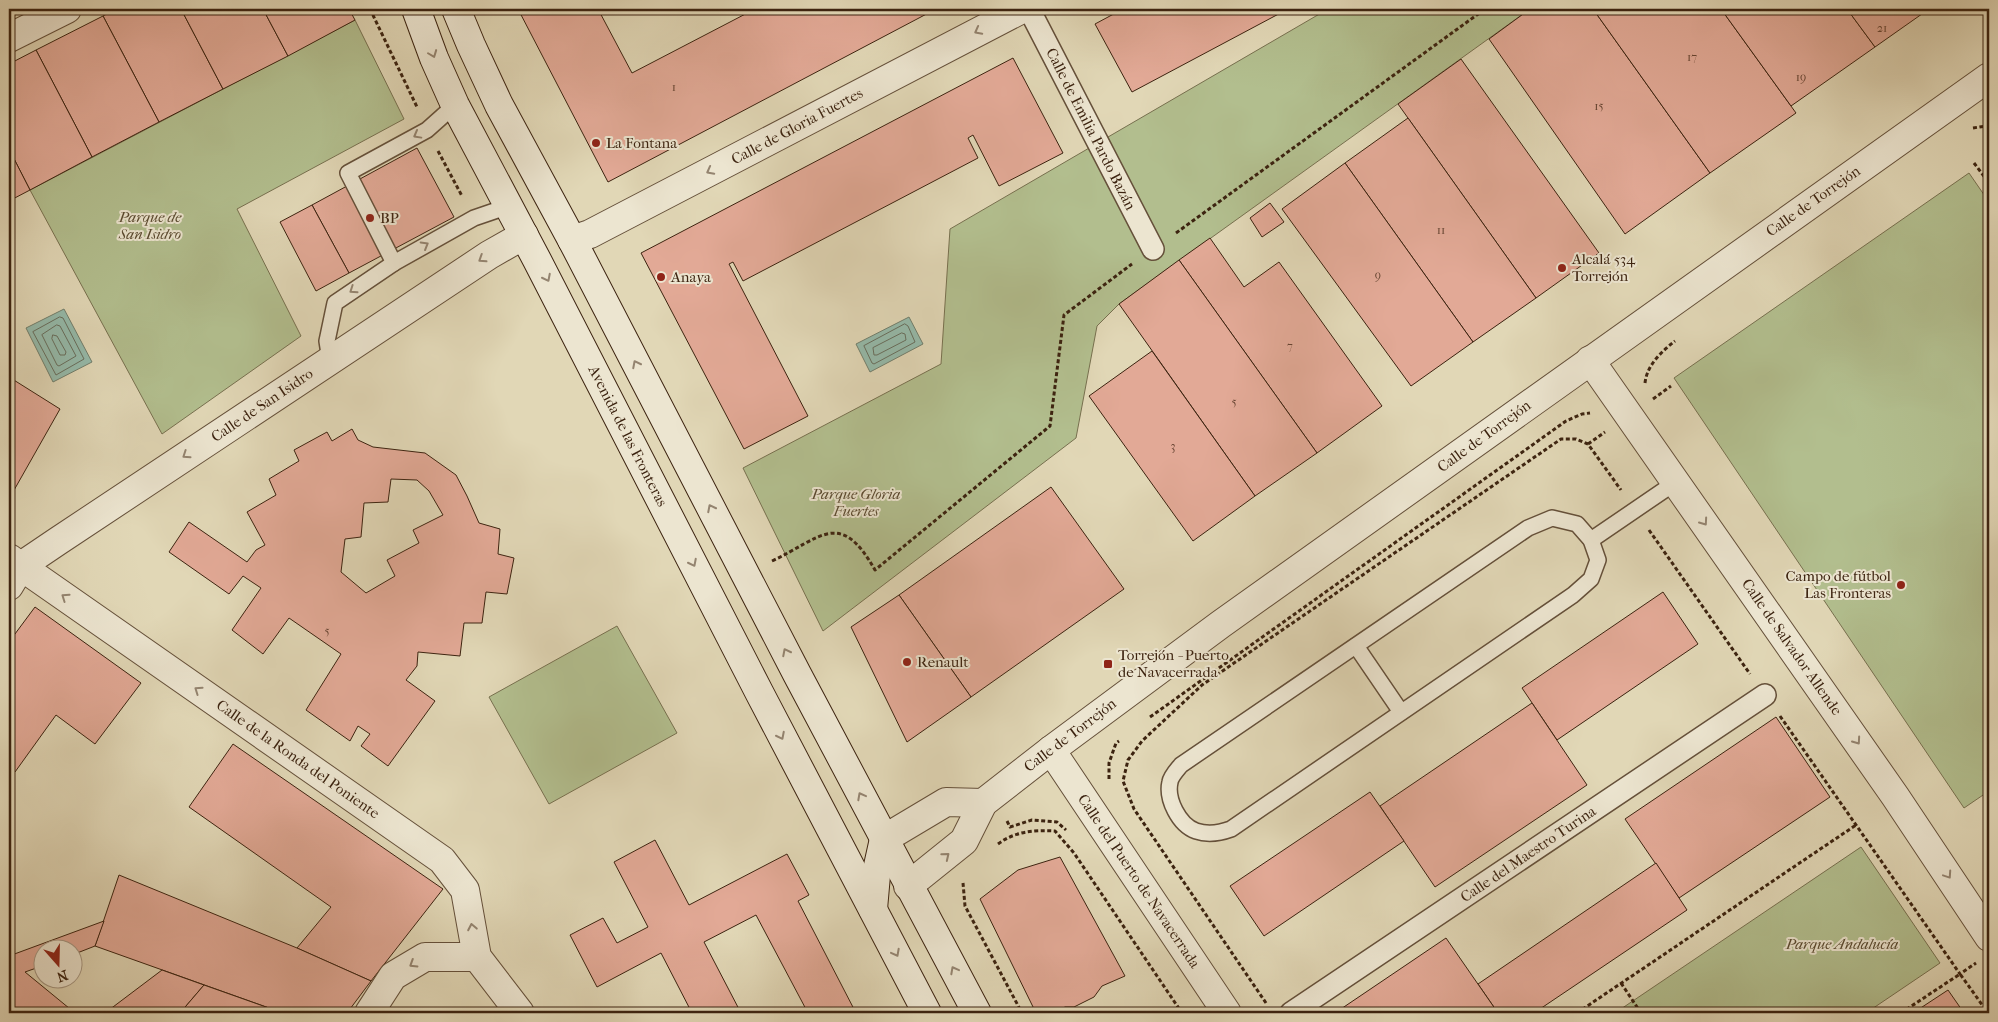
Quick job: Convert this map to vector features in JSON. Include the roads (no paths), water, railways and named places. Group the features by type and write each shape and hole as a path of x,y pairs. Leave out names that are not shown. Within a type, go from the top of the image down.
{"street":[{"path":"9,38 67,9"},
{"name":"Avenida de las Fronteras","path":"416,9 434,58 455,105 927,1013"},
{"path":"456,9 470,45 499,105 572,240 908,886 977,1013"},
{"name":"Calle de Gloria Fuertes","path":"572,240 590,234 1022,9"},
{"name":"Calle de Emilia Pardo Bazán","path":"1029,9 1153,249"},
{"name":"Calle de Torrejón","path":"908,886 964,841 987,800 1130,690 1989,77"},
{"name":"Calle de San Isidro","path":"13,570 489,255 524,235"},
{"name":"Calle de Salvador Allende","path":"1590,360 1895,796 1986,948"},
{"name":"Calle de la Ronda del Poniente","path":"13,570 442,860 465,890 477,956 520,1013"},
{"name":"Calle del Maestro Turina","path":"1291,1013 1765,695"},
{"name":"Calle del Puerto de Navacerrada","path":"1051,750 1227,1013"},
{"path":"873,910 876,874 884,839 946,802 987,800"},
{"path":"846,860 908,886"},
{"path":"369,1013 393,976 425,957 477,956"}],"lane":[{"path":"394,263 348,173 427,130 455,105"},
{"path":"330,360 327,341 335,303 394,263 474,218 509,206"},
{"path":"1591,540 1676,482"},
{"path":"1552,518 1577,524 1591,540 1598,560 1592,579 1573,595 1231,828 1217,834 1196,831 1181,819 1170,799 1170,781 1181,765 1528,528 1552,518"},
{"path":"1356,646 1401,712"}],"water":[{"path":"64,309 92,362 53,382 26,328"},
{"path":"909,317 923,344 870,372 856,344"}],"place":[{"name":"La Fontana","path":"596,143"},
{"name":"BP","path":"370,218"},
{"name":"Alcalá 534 Torrejón","path":"1562,268"},
{"name":"Anaya","path":"661,277"},
{"name":"Campo de fútbol Las Fronteras","path":"1901,585"},
{"name":"Renault","path":"907,662"},
{"name":"Torrejón - Puerto de Navacerrada","path":"1108,664"}],"park label":[{"name":"Parque de San Isidro","path":"150,226"},
{"name":"Parque Gloria Fuertes","path":"856,502"},
{"name":"Parque Andalucía","path":"1842,944"}]}
